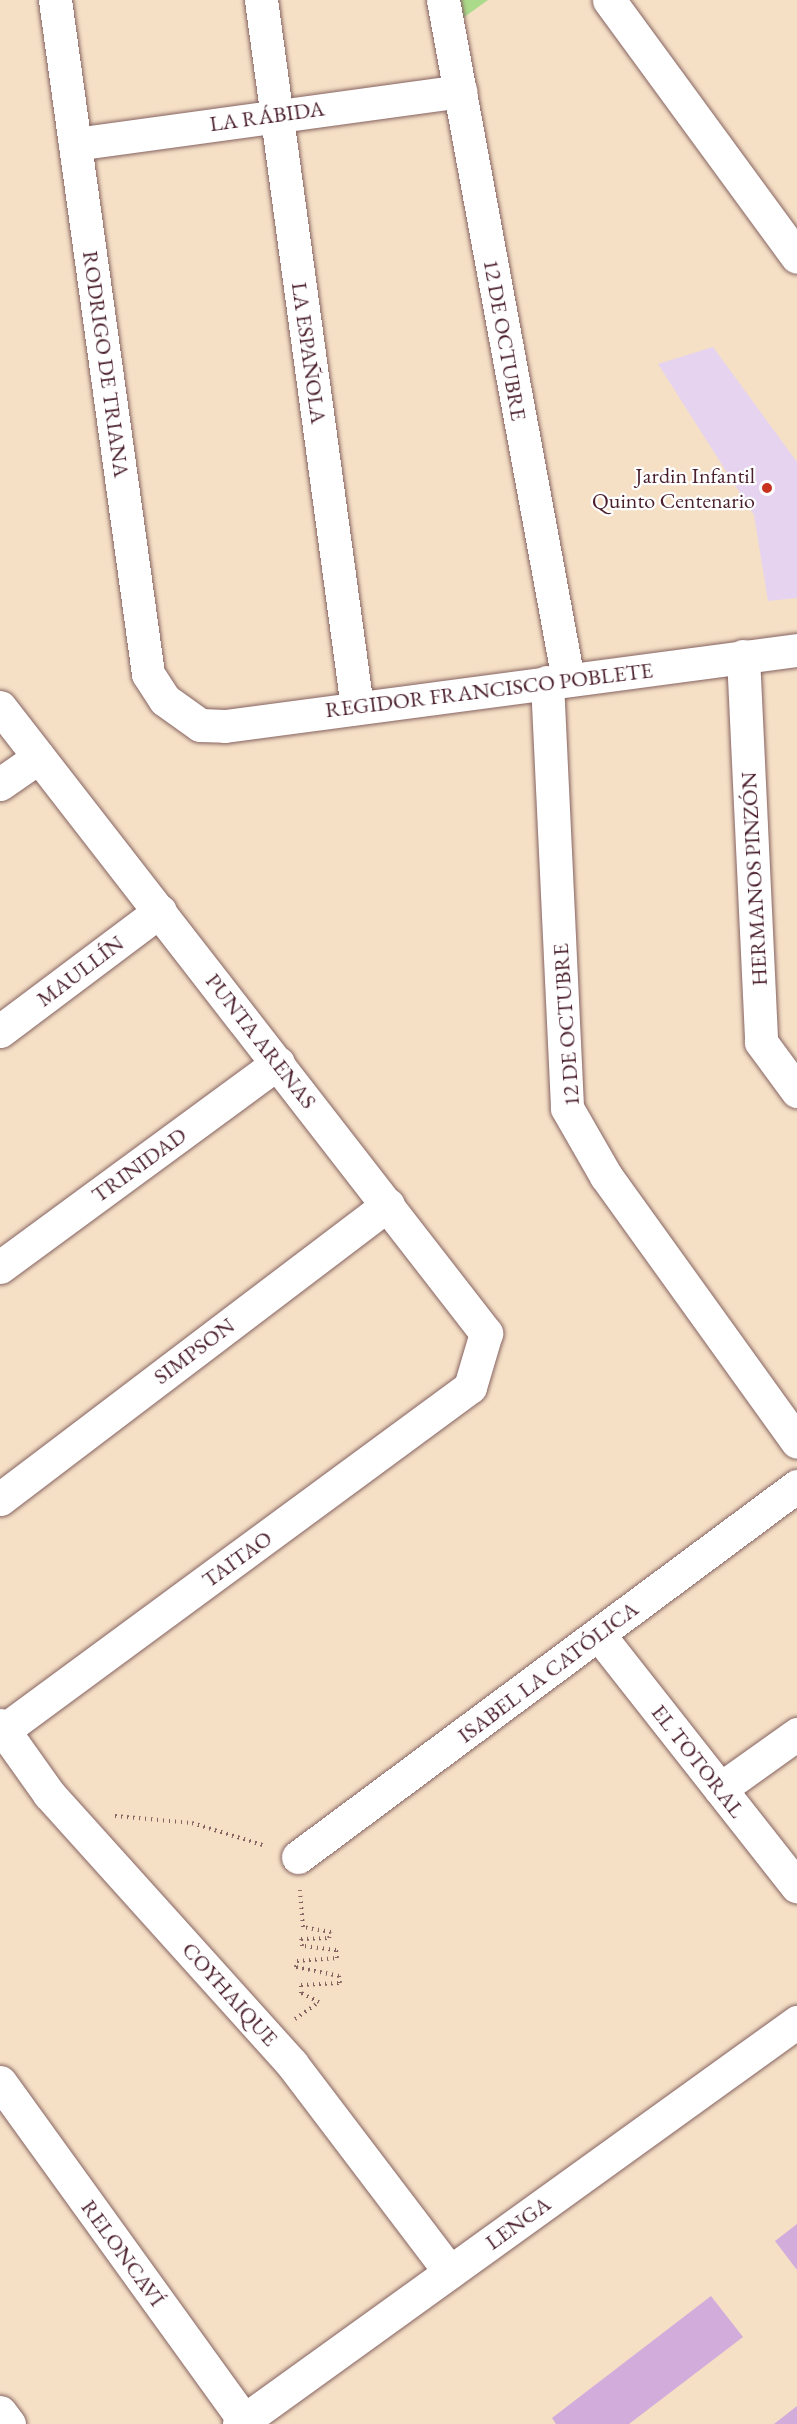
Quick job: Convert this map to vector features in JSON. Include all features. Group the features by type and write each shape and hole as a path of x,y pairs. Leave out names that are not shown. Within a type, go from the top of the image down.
{"street":[{"name":"RODRIGO DE TRIANA","path":"55,0 148,674 165,700 183,716"},
{"name":"LA ESPAÑOLA","path":"261,0 357,707"},
{"name":"12 DE OCTUBRE","path":"443,0 558,681 567,1108 606,1176 797,1442"},
{"path":"609,0 797,257"},
{"name":"LA RÁBIDA","path":"75,144 276,114 460,91"},
{"name":"REGIDOR FRANCISCO POBLETE","path":"183,716 200,725 225,726 797,650"},
{"name":"HERMANOS PINZÓN","path":"743,656 761,1042 797,1090"},
{"name":"PUNTA ARENAS","path":"0,707 486,1333 470,1387"},
{"path":"0,784 39,757"},
{"name":"MAULLÍN","path":"0,1031 159,911"},
{"name":"TRINIDAD","path":"0,1267 278,1063"},
{"name":"SIMPSON","path":"0,1499 388,1204"},
{"name":"TAITAO","path":"2,1728 470,1387"},
{"name":"ISABEL LA CATÓLICA","path":"298,1857 797,1486"},
{"name":"EL TOTORAL","path":"599,1635 797,1887"},
{"name":"COYHAIQUE","path":"2,1728 49,1794 292,2064 450,2272"},
{"path":"720,1789 797,1734"},
{"name":"LENGA","path":"243,2423 797,2022"},
{"name":"RELONCAVÍ","path":"0,2082 243,2423"},
{"path":"0,2412 9,2424"}],"path":[{"path":"109,1817 129,1813 192,1823 298,1857 303,1927 331,1932 329,1938 301,1939 302,1946 336,1950 337,1959 297,1961 296,1967 339,1976 340,1983 301,1985 302,1993 320,2002 292,2021"}],"shaded area":[{"name":"Jardin Infantil Quinto Centenario","path":"713,347 797,462 797,598 768,601 754,515 658,364"}],"green space":[{"path":"447,0 488,0 452,26"}],"building":[{"path":"797,2224 797,2270 775,2241"},
{"path":"711,2296 743,2337 629,2424 556,2424 552,2418"},
{"path":"797,2406 797,2424 774,2424"}],"place":[{"name":"Jardin Infantil Quinto Centenario","path":"767,488"}]}
